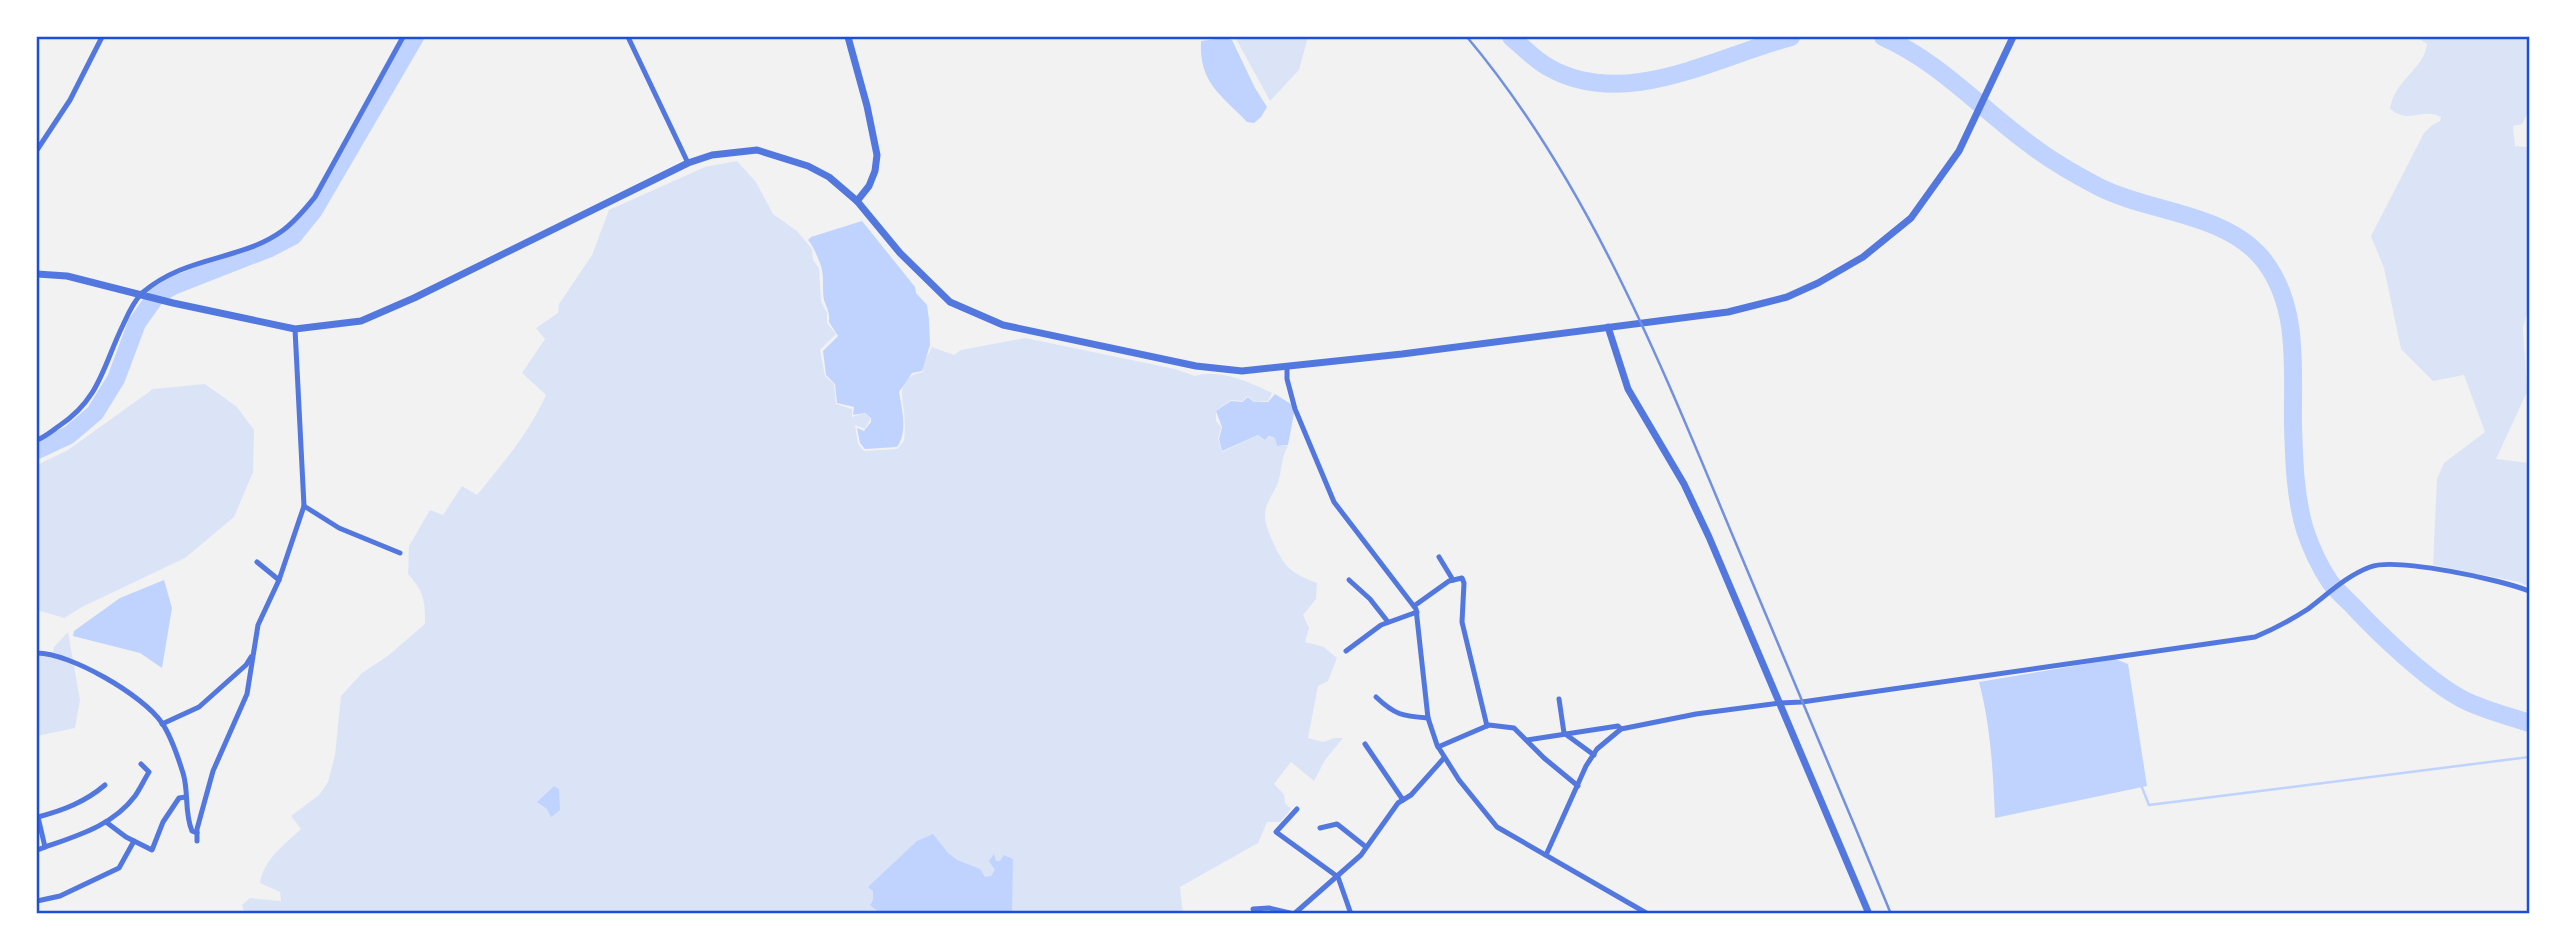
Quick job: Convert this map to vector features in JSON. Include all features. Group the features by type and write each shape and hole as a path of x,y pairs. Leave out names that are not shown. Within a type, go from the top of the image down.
{"street":[{"path":"37,150 70,100 102,37"},
{"path":"37,440 73,418 93,396 120,331 133,304 141,295 164,277 195,263 256,245 280,233 297,219 315,197 403,37"},
{"path":"628,37 688,163"},
{"path":"848,37 877,155 869,186 857,201"},
{"path":"37,274 67,276 295,329 361,321 688,163 712,155 757,150 808,166 830,177 857,201 900,253 950,302 1003,325 1196,366 1242,371 1402,354 1728,312 1787,297 1838,272 1863,257 1911,218 1959,151 2013,37"},
{"path":"1608,327 1628,389 1684,484 1869,914"},
{"path":"197,841 213,771 247,694 258,625 279,580 304,506 295,329"},
{"path":"1287,366 1286,379 1295,409 1334,502 1415,609 1428,718 1444,758 1497,827 1648,914"},
{"path":"304,506 339,528 400,553"},
{"path":"1439,556 1453,580"},
{"path":"257,562 279,580"},
{"path":"1546,855 1594,755 1611,735 1621,729 1655,720 1802,702 2256,637 2309,608 2344,581 2373,566 2396,564 2484,579 2529,591"},
{"path":"1346,651 1369,633 1415,609 1453,580 1462,578 1462,622 1487,726"},
{"path":"1349,580 1370,599 1388,622"},
{"path":"162,724 199,707 246,665 255,651"},
{"path":"37,653 50,653 113,683 137,699 162,724 184,775 187,819 192,831 197,833"},
{"path":"1376,697 1398,715 1428,718"},
{"path":"1559,699 1564,733 1594,755"},
{"path":"1438,747 1487,726 1514,727 1544,758 1578,786"},
{"path":"1527,740 1618,726 1621,729"},
{"path":"1365,744 1403,800"},
{"path":"1252,909 1269,908 1294,914 1367,848 1393,809 1411,795 1444,758"},
{"path":"37,850 106,822 135,797 149,772 141,764"},
{"path":"45,847 38,817 67,809 91,797 105,785"},
{"path":"106,822 152,850 163,822 179,798 186,797"},
{"path":"1297,808 1276,832 1338,877 1352,914"},
{"path":"1321,828 1337,824 1367,848"},
{"path":"37,901 60,896 118,868 134,841"}],"shaded area":[{"path":"1235,37 1308,37 1299,70 1270,101"},
{"path":"2417,37 2529,37 2529,110 2522,124 2513,126 2515,146 2527,147 2529,155 2529,308 2523,327 2527,392 2496,459 2529,463 2529,587 2519,582 2433,565 2437,479 2444,463 2485,432 2464,375 2433,381 2401,349 2384,268 2371,236 2424,133 2440,121 2441,117 2434,114 2404,116 2390,109 2397,89 2425,53 2427,44"},
{"path":"737,161 756,182 773,214 797,231 812,249 813,260 819,268 821,301 827,313 827,323 836,334 820,350 825,376 834,384 836,404 852,409 852,417 864,413 871,418 865,429 855,425 858,444 864,451 897,449 904,441 903,386 909,378 923,372 923,364 932,347 954,355 961,350 1025,338 1175,369 1195,376 1224,375 1272,393 1268,401 1255,402 1248,396 1242,401 1231,400 1216,411 1216,421 1221,427 1218,439 1222,452 1258,435 1265,440 1269,437 1276,438 1277,446 1288,446 1265,518 1277,551 1288,567 1298,575 1317,583 1316,599 1303,615 1309,628 1305,642 1324,647 1337,658 1328,681 1318,686 1308,738 1323,742 1343,738 1325,760 1314,781 1291,762 1274,784 1284,794 1285,803 1291,809 1280,822 1267,822 1258,843 1180,887 1183,914 245,914 242,905 250,898 281,901 280,892 260,883 262,875 276,853 301,829 291,816 319,795 328,782 335,755 341,696 362,673 389,655 425,624 422,597 408,574 409,546 430,510 443,515 462,486 477,495 515,447 539,409 546,395 522,373 545,339 536,328 558,313 559,304 592,255 609,210 705,167"},
{"path":"205,384 237,407 254,430 253,472 234,517 185,558 64,618 37,610 37,465 68,450 153,389"},
{"path":"68,632 80,700 75,728 37,736 37,654 52,658 54,647"}],"water":[{"path":"1225,38 1232,40 1267,107 1254,123 1247,122 1221,96 1204,68 1201,41"},
{"path":"862,221 927,305 930,345 922,371 912,373 899,392 903,427 897,447 865,449 860,443 857,428 864,431 871,418 865,413 853,415 854,407 837,403 835,384 826,375 823,351 838,336 829,322 823,296 821,267 808,240"},
{"path":"1275,394 1291,404 1294,413 1288,445 1277,446 1275,438 1269,436 1265,440 1258,435 1222,451 1219,439 1222,427 1216,411 1231,401 1242,402 1248,397 1254,402 1268,402"},
{"path":"164,580 172,608 162,668 140,653 73,636 74,631 120,598"},
{"path":"2115,659 2128,664 2147,786 1995,818 1989,733 1979,682"},
{"path":"554,786 559,789 560,810 551,817 547,809 537,802"},
{"path":"933,834 948,853 957,860 980,869 985,877 991,876 995,870 989,861 994,854 996,861 1000,861 1004,855 1013,859 1012,914 881,914 870,905 873,891 868,887 917,841"}],"waterway":[{"path":"37,450 69,435 95,413 116,379 137,323 157,295 293,236 314,210 415,37"},
{"path":"1511,37 1548,67 1577,79 1607,84 1670,76 1791,37"},
{"path":"1883,37 1904,47 1942,73 2014,132 2065,168 2119,196 2210,224 2231,233 2250,246 2265,262 2276,280 2289,320 2297,492 2305,530 2330,582 2405,657 2450,692 2472,704 2529,723"},
{"path":"2141,785 2149,805 2529,757"}],"railway":[{"path":"1467,37 1510,93 1549,151 1618,275 1677,404 1891,914"}]}
